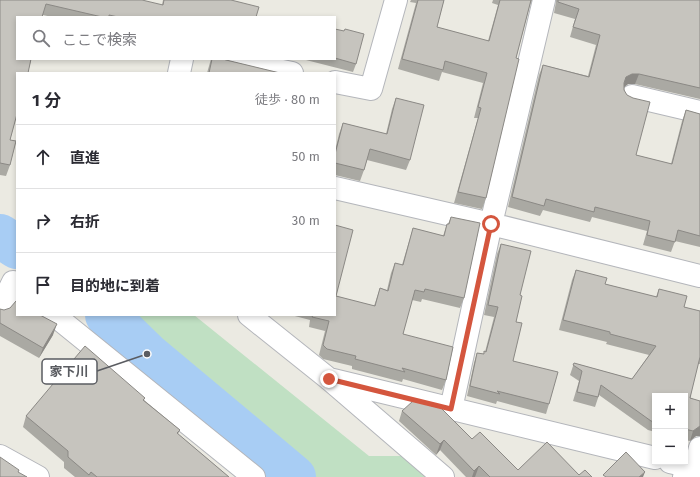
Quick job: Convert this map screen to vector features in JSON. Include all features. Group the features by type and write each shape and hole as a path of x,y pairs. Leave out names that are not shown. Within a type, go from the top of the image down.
{"street":[{"path":"336,82 371,89 396,0"},
{"path":"451,409 491,224 544,0"},
{"path":"179,72 182,60"},
{"path":"229,60 287,72"},
{"path":"632,96 700,112"},
{"path":"336,188 491,224 700,276"},
{"path":"0,308 10,280"},
{"path":"55,316 254,477"},
{"path":"250,316 329,379 443,477"},
{"path":"329,379 652,457"},
{"path":"0,456 38,477"}],"green space":[{"path":"119,316 195,316 369,456 402,456 425,477 310,477"}],"building":[{"path":"0,0 142,0 163,5 164,0 231,0 259,7 256,16 98,16 46,4 42,16 16,16 16,60 31,60 28,72 16,72 16,118 10,140 16,141 10,165 0,163"},
{"path":"418,0 444,0 437,27 489,41 500,0 531,0 516,58 519,59 486,198 458,192 481,108 478,107 487,73 445,61 443,70 402,59"},
{"path":"558,0 700,0 700,88 639,74 632,74 626,77 624,90 627,95 633,98 650,102 636,155 672,164 686,110 700,114 700,236 678,230 675,242 647,235 650,221 595,207 594,212 546,199 544,206 512,197 543,65 589,77 600,35 573,27 579,9 558,2"},
{"path":"336,29 344,31 345,29 364,34 356,64 336,58"},
{"path":"212,60 227,60 276,72 209,72"},
{"path":"396,98 424,105 410,160 370,149 364,170 336,163 336,150 343,123 387,134"},
{"path":"451,217 480,223 464,298 425,289 424,292 415,290 403,334 453,347 446,380 402,368 405,372 355,359 356,356 327,349 323,345 329,321 312,316 336,316 336,296 375,306 380,288 388,291 395,263 403,265 413,228 444,236 447,224 449,224"},
{"path":"336,225 353,230 336,296"},
{"path":"501,244 531,251 520,295 522,296 516,322 522,323 513,361 558,372 549,404 470,386 477,353 484,354 484,351 486,352 498,307 488,305"},
{"path":"576,270 607,278 605,284 657,297 659,289 687,296 684,307 700,311 700,357 690,398 700,401 700,426 693,431 688,430 688,393 652,393 652,421 601,385 598,397 577,392 582,371 573,365 574,363 632,379 656,346 563,320"},
{"path":"16,301 16,316 42,316 57,324 43,348 0,323 0,309 4,310 10,308"},
{"path":"85,346 145,398 143,400 180,430 177,433 229,477 97,477 91,472 89,475 68,457 68,451 26,416"},
{"path":"413,401 441,408 472,439 480,432 518,470 547,442 579,475 585,470 592,477 490,477 479,466 474,471 444,440 440,444 402,411"},
{"path":"626,452 645,472 639,477 606,477 603,475"},
{"path":"0,457 19,470 18,472 27,477 0,477"}],"waterway":[{"path":"0,236 16,246"},
{"path":"108,316 147,354 294,477"}],"place":[{"name":"家下川","path":"147,354"}],"route":[{"path":"329,379 451,409 491,224"}]}
